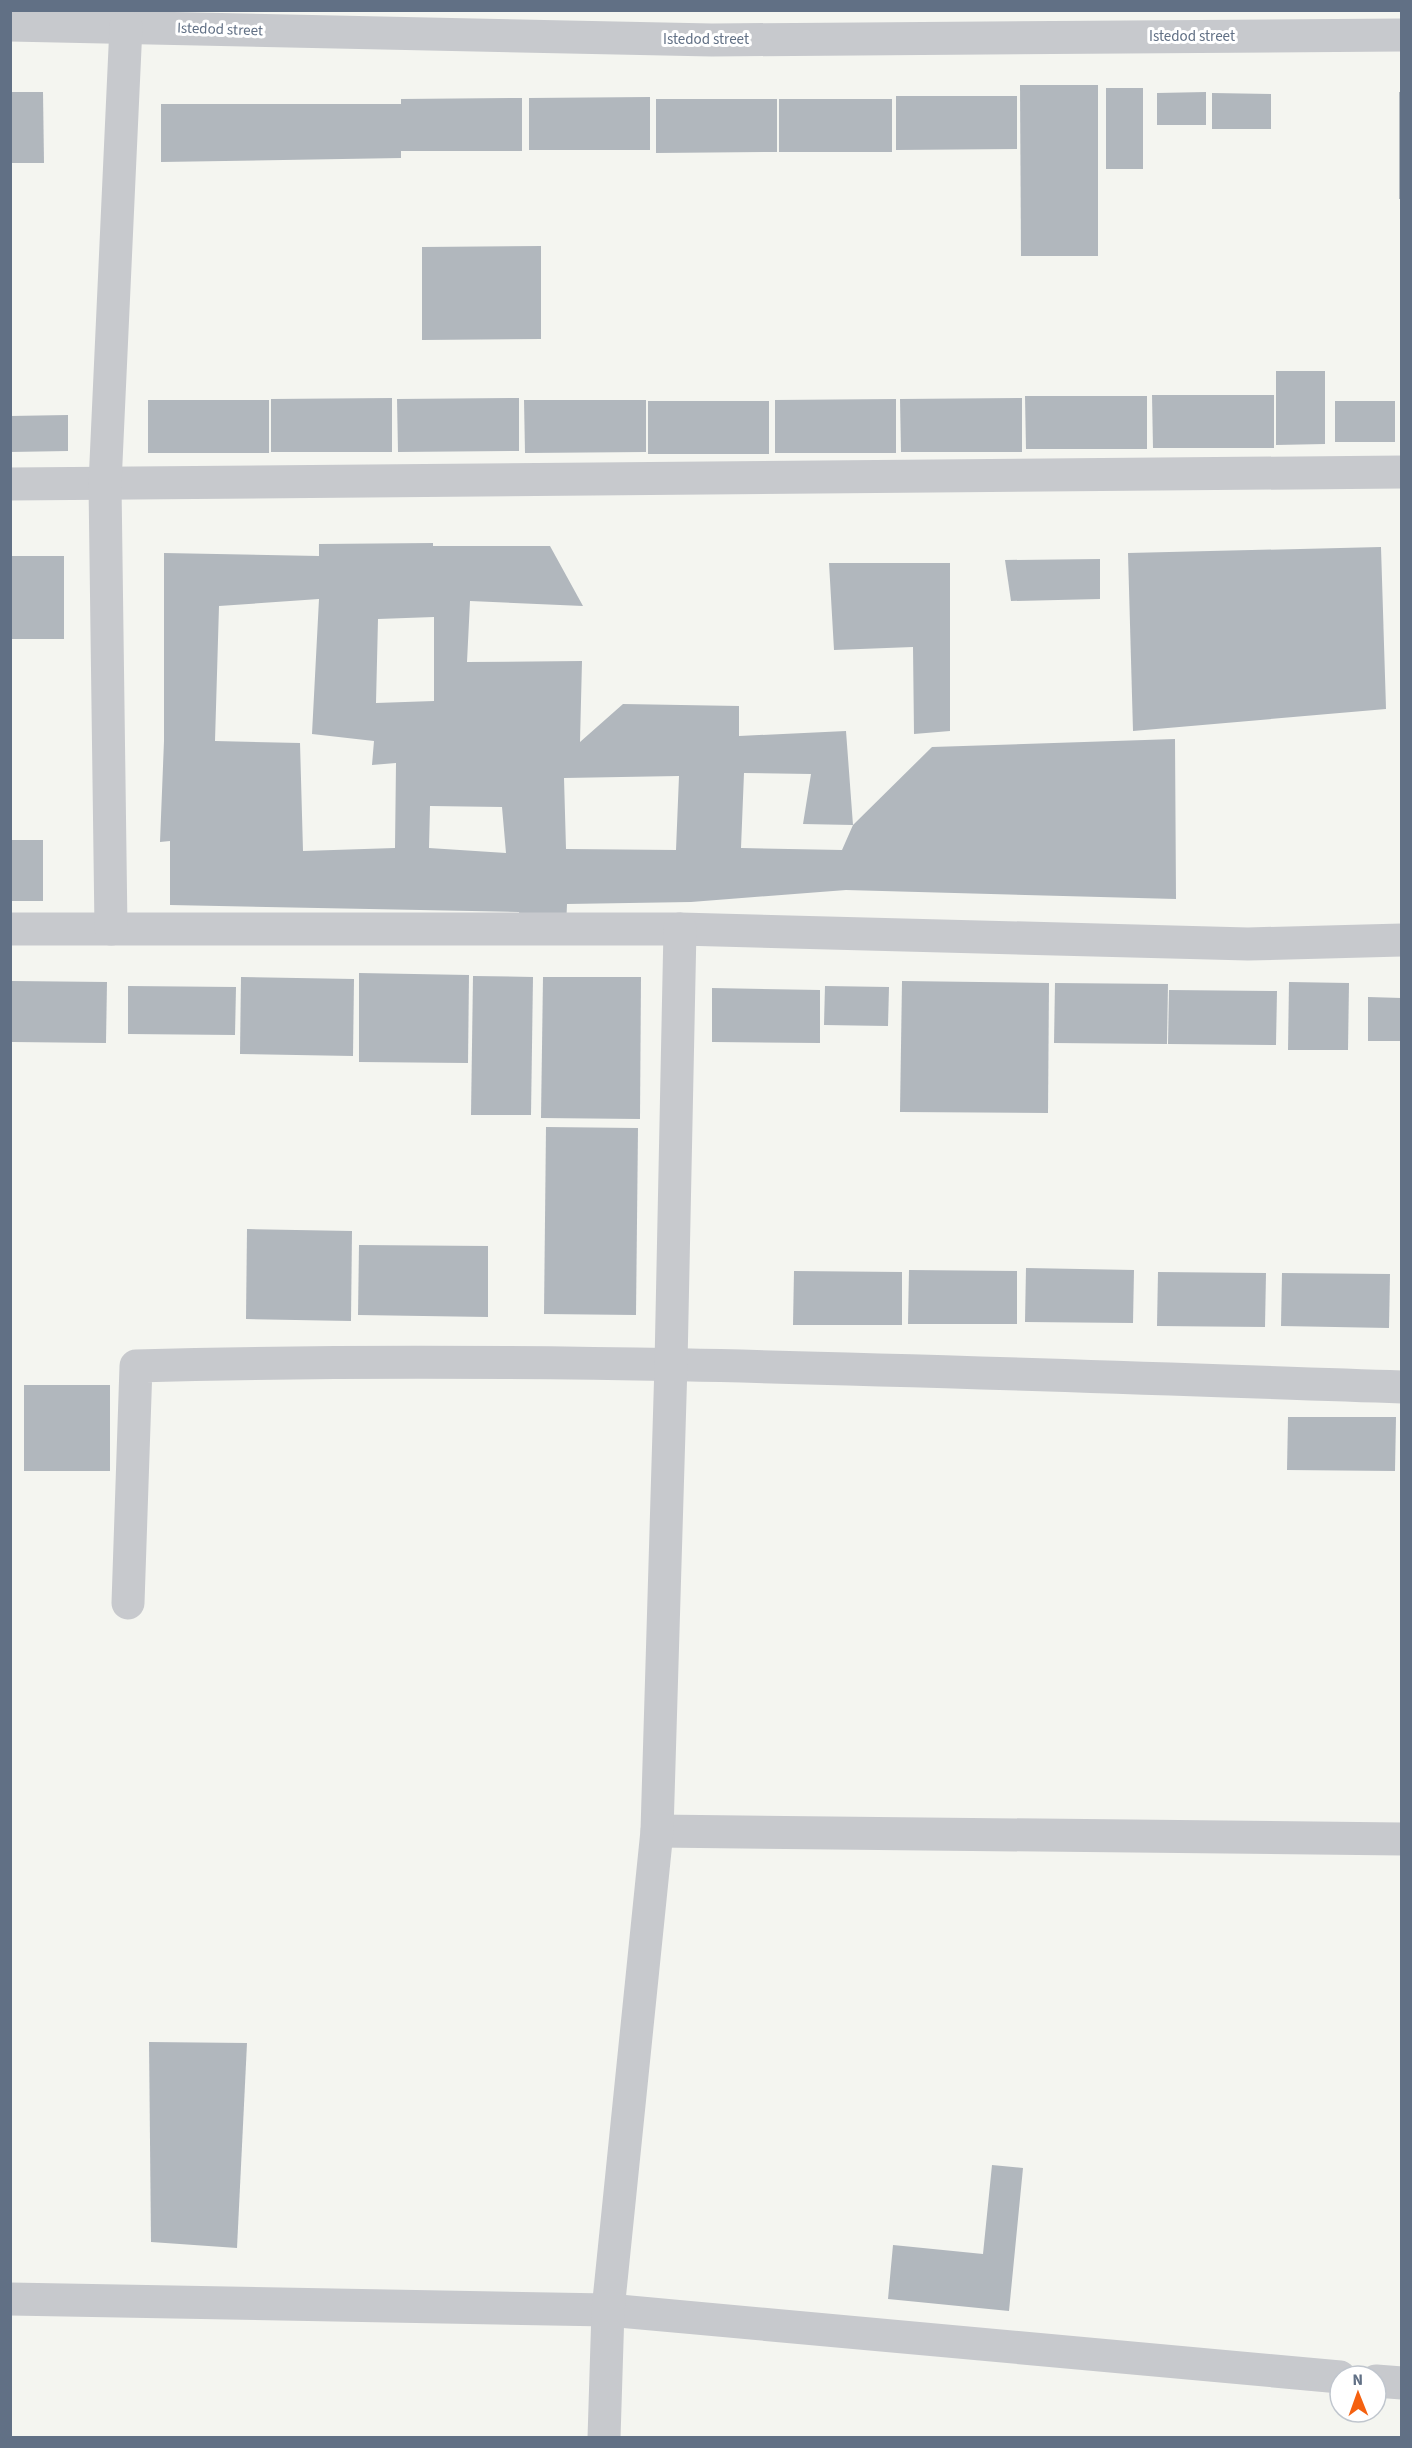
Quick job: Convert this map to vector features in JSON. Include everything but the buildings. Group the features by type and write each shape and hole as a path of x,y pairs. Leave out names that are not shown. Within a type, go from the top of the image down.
{"street":[{"name":"Istedod street","path":"10,25 126,26 216,20 712,40 1401,35"},
{"path":"111,929 105,484 126,26"},
{"path":"10,484 1401,472"},
{"path":"10,929 680,929 1248,944 1401,940"},
{"path":"604,2438 608,2310 657,1831 672,1364 680,929"},
{"path":"128,1603 136,1366 258,1363 672,1364 1401,1387"},
{"path":"657,1831 1401,1839"},
{"path":"10,2299 608,2310 1328,2376"}]}
